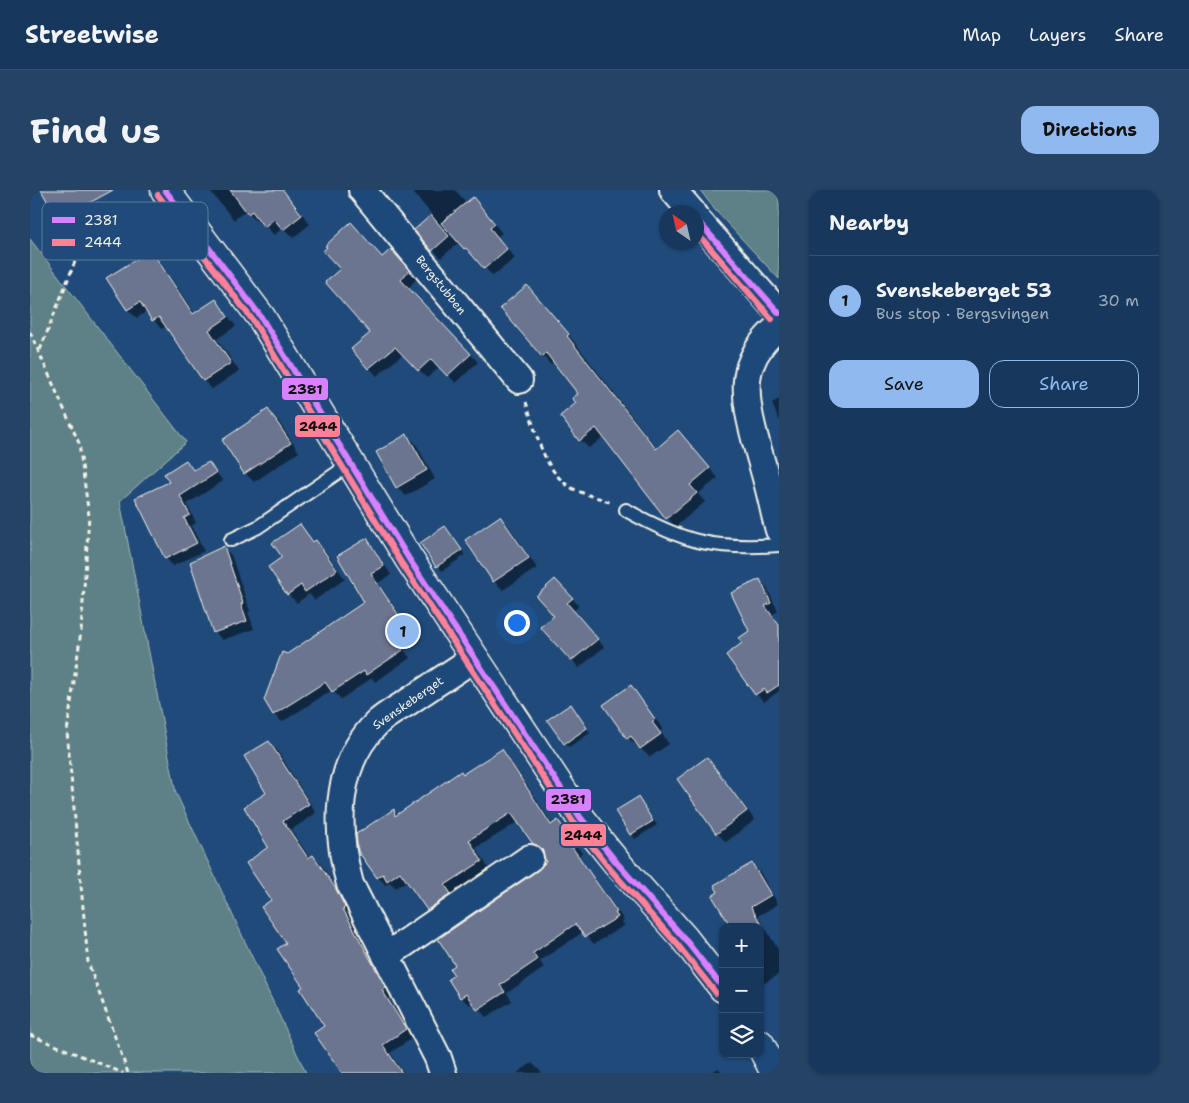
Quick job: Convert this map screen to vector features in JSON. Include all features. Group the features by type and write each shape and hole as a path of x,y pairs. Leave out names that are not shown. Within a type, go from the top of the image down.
{"street":[{"name":"Bergstubben","path":"362,190 519,380"},
{"path":"673,190 686,205"},
{"path":"704,227 779,313"},
{"path":"208,256 261,317 409,559 580,817 616,863 684,938 719,983"},
{"path":"779,326 762,342 755,354 749,367 746,385 755,438 779,530"},
{"name":"Svenskeberget","path":"443,1073 438,1058 350,884 342,855 340,813 343,788 350,761 362,740 378,722 474,658"},
{"path":"386,956 530,858"},
{"path":"764,1052 775,1073"}],"lane":[{"path":"232,540 258,527 350,464"},
{"path":"626,510 678,536 706,544 750,547 779,545"}],"path":[{"path":"39,351 76,260"},
{"path":"30,332 79,442 88,507 81,631 67,732 88,962 128,1073"},
{"path":"519,380 545,459 556,475 569,486 626,510"},
{"path":"30,1035 123,1073"}],"green space":[{"path":"700,190 779,190 779,279 715,210"},
{"path":"30,239 42,255 42,260 46,260 186,442 120,501 176,793 306,1073 30,1073"}],"building":[{"path":"41,190 113,190 91,202 48,202"},
{"path":"230,190 283,190 302,215 283,230 274,219 264,227 252,211 248,214"},
{"path":"473,197 495,224 490,228 507,249 484,269 441,223"},
{"path":"431,215 449,236 432,251 414,230"},
{"path":"351,222 382,257 391,249 409,270 401,280 471,354 447,376 431,359 418,371 395,347 368,369 351,349 370,333 325,282 340,269 323,251 327,247 325,246"},
{"path":"135,260 158,260 193,314 216,299 228,317 209,330 231,363 203,381 159,317 152,321 140,302 127,310 106,278"},
{"path":"527,285 569,334 567,336 656,449 678,430 710,468 690,485 697,493 666,519 596,428 579,441 560,416 576,403 572,398 578,394 546,353 542,357 500,308"},
{"path":"268,409 291,443 244,474 222,440"},
{"path":"407,434 427,470 396,488 376,452"},
{"path":"186,460 193,470 209,462 216,473 180,496 190,515 184,518 197,543 165,559 135,498 169,482 164,474"},
{"path":"500,516 529,558 493,582 465,540"},
{"path":"300,524 313,542 316,540 337,570 305,592 301,585 287,595 268,567 282,557 272,543"},
{"path":"445,526 462,550 436,567 420,543"},
{"path":"367,538 384,566 371,574 408,629 395,638 403,650 366,675 364,671 332,692 325,682 273,715 264,700 282,652 287,654 364,602 337,556"},
{"path":"224,546 247,621 213,633 190,562"},
{"path":"555,579 573,598 567,603 598,639 571,661 540,627 554,616 536,596"},
{"path":"760,579 771,603 765,606 779,625 779,685 767,693 764,689 755,695 726,655 742,643 739,638 749,631 731,593"},
{"path":"631,685 655,719 652,722 661,734 640,749 631,736 627,739 603,705"},
{"path":"571,704 587,728 564,744 547,720"},
{"path":"269,741 309,804 283,821 308,858 313,855 336,889 345,907 343,909 386,988 382,990 406,1029 383,1045 402,1073 342,1073 314,1033 324,1026 300,989 303,987 277,949 286,943 261,907 271,900 246,863 268,847 244,807 266,793 244,756"},
{"path":"502,749 551,825 558,820 575,845 572,847 617,912 615,913 618,917 585,937 575,924 533,953 537,960 500,985 505,992 477,1010 466,994 460,998 448,979 454,975 450,969 455,965 438,939 538,870 546,862 542,849 533,844 511,813 469,840 482,861 445,885 451,894 427,910 400,872 387,881 383,874 377,878 358,851 356,834 394,809 395,816 461,771 463,774"},
{"path":"707,757 747,811 716,834 677,779"},
{"path":"638,797 653,821 630,835 615,811"},
{"path":"752,863 771,895 751,907 761,923 729,923 712,896 718,892 714,885"}],"transit line":[{"name":"2381","path":"165,190 174,202"},
{"name":"2444","path":"158,195 163,202"},
{"name":"2381","path":"704,228 779,313"},
{"name":"2444","path":"704,241 772,319"},
{"name":"2381","path":"208,247 261,317 409,559 580,817 617,863 684,938 719,983"},
{"name":"2444","path":"207,260 254,322 402,564 573,822 610,869 677,944 716,993"}],"place":[{"name":"Svenskeberget 53","path":"403,631"}]}
